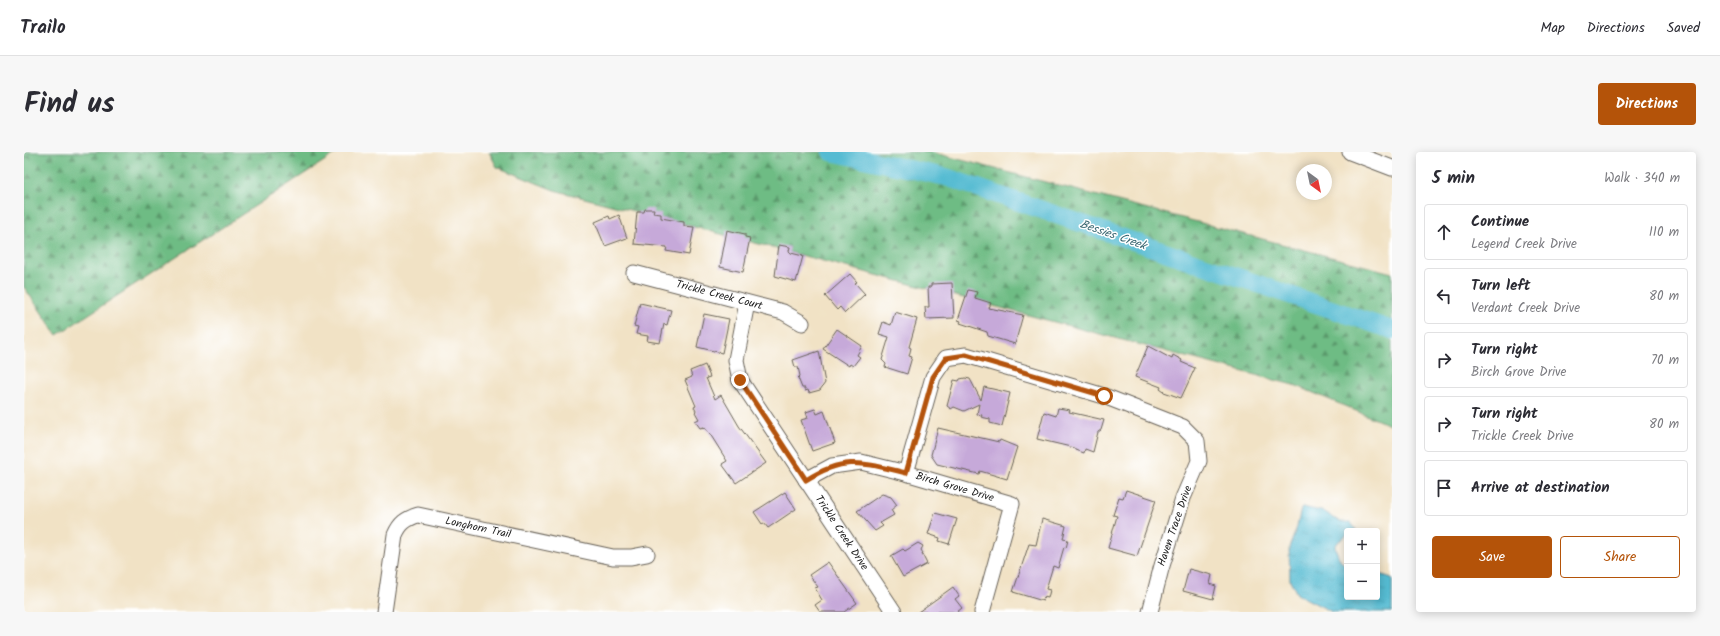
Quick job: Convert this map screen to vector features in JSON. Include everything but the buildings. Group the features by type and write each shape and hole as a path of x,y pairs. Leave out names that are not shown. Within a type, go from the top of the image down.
{"street":[{"path":"1350,152 1392,168"},
{"name":"Trickle Creek Court","path":"634,273 783,312 802,323"},
{"name":"Trickle Creek Drive","path":"747,303 737,349 737,370 745,389 894,612"},
{"name":"Haven Trace Drive","path":"906,473 933,377 946,358 966,355 1104,396 1183,427 1197,441 1199,461 1184,498 1161,568 1150,612"},
{"name":"Birch Grove Drive","path":"806,480 832,466 862,462 906,473 1012,504 982,612"},
{"name":"Longhorn Trail","path":"384,612 395,535 399,526 407,519 418,515 613,557 631,557 647,554"}],"green space":[{"path":"24,152 338,152 57,335 24,287"},
{"path":"489,152 931,152 1392,273 1392,426 1297,386 554,190 497,167"}],"water":[{"path":"1303,507 1325,512 1340,522 1350,522 1355,528 1344,528 1344,537 1338,542 1335,547 1340,560 1344,564 1344,600 1380,600 1380,574 1392,578 1392,612 1332,612 1297,594 1290,580 1289,548 1297,527 1301,509"}],"waterway":[{"name":"Bessies Creek","path":"831,152 946,177 1392,330"}],"route":[{"path":"740,380 806,480 818,472 832,466 846,463 862,462 906,473 933,377 946,358 966,355 1104,396"}]}
